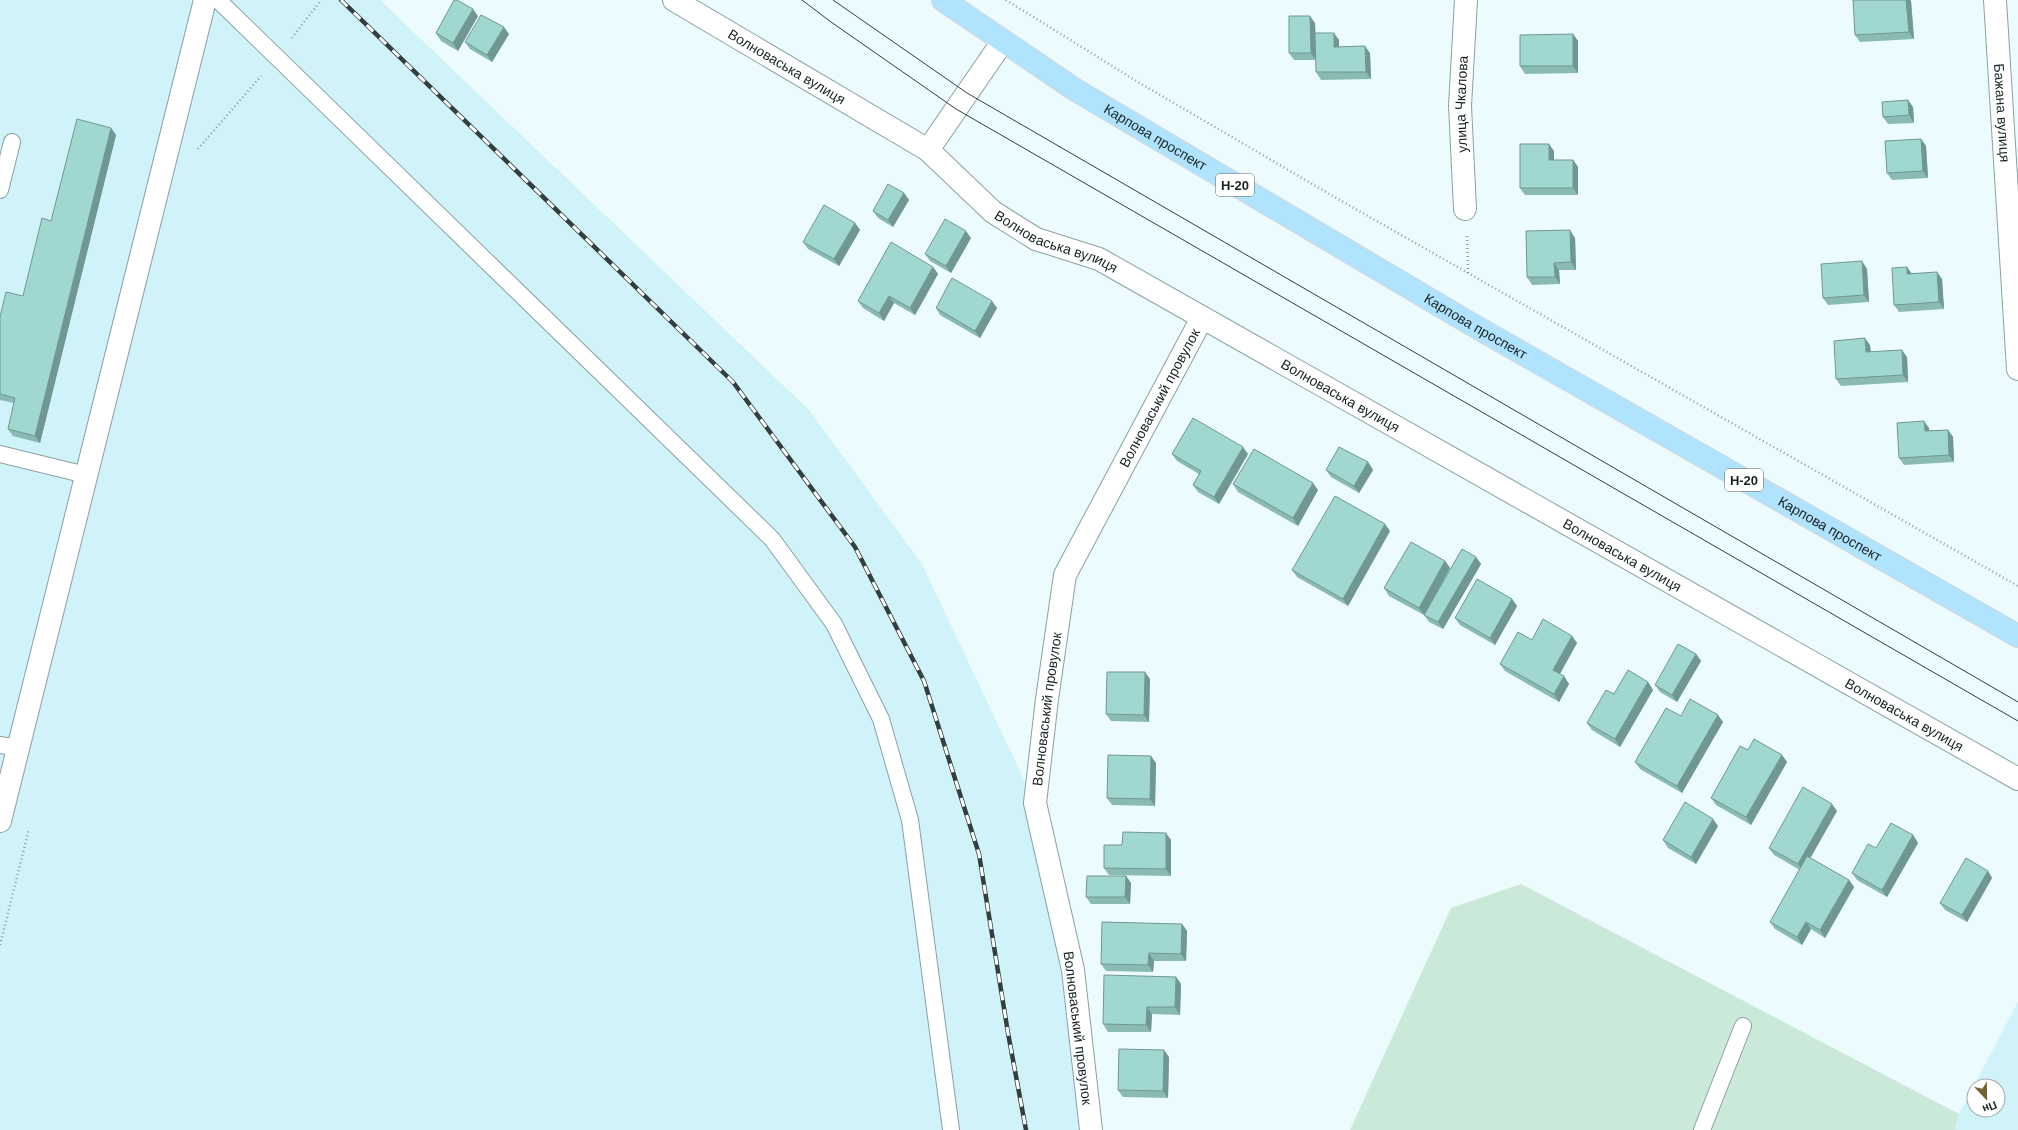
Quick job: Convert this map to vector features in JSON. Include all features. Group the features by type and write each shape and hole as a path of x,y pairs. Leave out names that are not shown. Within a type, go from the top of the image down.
{"main road":[{"name":"Карпова проспект","path":"943,0 1074,89 1470,324 2018,636"}],"street":[{"path":"0,821 9,746 86,476 204,0"},
{"name":"Волноваська вулиця","path":"674,0 928,150 993,212 1036,239 1099,259 2018,779"},
{"name":"улица Чкалова","path":"1465,209 1460,106 1466,0"},
{"name":"Бажана вулиця","path":"1995,0 2017,329 2018,369"},
{"path":"928,150 1003,41"},
{"name":"Волноваський провулок","path":"1091,1130 1073,970 1035,803 1047,699 1065,575 1202,318"}],"lane":[{"path":"218,0 772,539 834,624 881,719 910,820 951,1130"},
{"path":"0,190 12,142"},
{"path":"0,454 86,476"},
{"path":"1702,1130 1743,1026"}],"path":[{"path":"197,150 277,58 321,0"},
{"path":"1006,0 1138,82 1338,199 2018,586"},
{"path":"1465,209 1468,273"}],"shaded area":[{"path":"0,0 380,0 809,410 922,564 1035,803 1091,1130 0,1130"},
{"path":"2018,1002 2018,1130 1955,1130 1959,1114 1966,1101 1966,1118 2006,1118 2006,1078 1978,1078"}],"green space":[{"path":"1521,884 1959,1114 1955,1130 1350,1130 1451,908"}],"building":[{"path":"454,0 457,0 473,9 453,43 436,33"},
{"path":"1853,0 1906,0 1909,32 1855,35"},
{"path":"481,15 504,27 487,55 465,42"},
{"path":"1289,16 1310,16 1311,53 1289,53"},
{"path":"1315,33 1334,33 1334,47 1365,46 1366,72 1316,72"},
{"path":"1573,34 1573,66 1520,66 1520,35"},
{"path":"1908,100 1909,115 1883,117 1882,102"},
{"path":"77,119 111,128 35,436 8,429 15,398 0,394 0,317 6,292 23,296 42,218 51,221"},
{"path":"1921,139 1923,171 1887,173 1885,141"},
{"path":"1520,144 1549,144 1549,160 1573,160 1573,188 1520,188"},
{"path":"888,184 904,193 888,220 873,211"},
{"path":"824,205 855,223 834,259 803,242"},
{"path":"945,219 966,231 946,266 925,254"},
{"path":"1570,230 1571,262 1554,263 1555,277 1527,277 1526,231"},
{"path":"891,242 933,267 910,308 889,296 879,313 858,301"},
{"path":"1862,261 1864,295 1823,298 1821,264"},
{"path":"1907,267 1907,274 1937,272 1939,302 1894,305 1892,268"},
{"path":"952,278 992,301 975,331 936,308"},
{"path":"1865,338 1866,352 1902,350 1903,375 1836,379 1834,341"},
{"path":"1193,418 1243,447 1214,497 1193,485 1201,471 1172,454"},
{"path":"1924,421 1925,431 1948,430 1949,455 1899,458 1897,423"},
{"path":"1339,447 1368,462 1354,486 1326,470"},
{"path":"1254,449 1313,483 1293,518 1233,484"},
{"path":"1335,496 1385,524 1343,599 1292,570"},
{"path":"1411,542 1445,561 1419,608 1384,588"},
{"path":"1462,549 1476,557 1438,622 1424,615"},
{"path":"1477,579 1512,599 1490,638 1455,618"},
{"path":"1543,619 1572,636 1553,670 1564,676 1554,694 1500,664 1518,632 1532,640"},
{"path":"1678,644 1696,654 1672,695 1655,685"},
{"path":"1628,670 1648,682 1615,739 1587,723 1606,690 1614,694"},
{"path":"1107,672 1145,672 1144,715 1106,714"},
{"path":"1690,699 1718,715 1677,786 1635,762 1666,708 1681,716"},
{"path":"1754,739 1782,755 1746,817 1711,798 1740,746 1748,750"},
{"path":"1108,755 1151,756 1150,799 1107,798"},
{"path":"1803,787 1832,804 1798,864 1769,848"},
{"path":"1685,802 1713,819 1691,857 1663,840"},
{"path":"1891,823 1913,835 1882,890 1852,873 1868,844 1876,848"},
{"path":"1123,832 1166,833 1166,869 1104,868 1104,845 1122,845"},
{"path":"1807,856 1849,880 1820,930 1806,922 1797,937 1770,922"},
{"path":"1966,858 1988,871 1962,915 1940,903"},
{"path":"1087,876 1126,876 1125,897 1086,897"},
{"path":"1102,922 1182,924 1181,954 1149,953 1148,965 1101,964"},
{"path":"1104,975 1176,977 1175,1007 1147,1007 1146,1025 1103,1024"},
{"path":"1119,1049 1164,1050 1163,1091 1118,1090"}],"tram line":[{"path":"802,0 831,22 956,109 2018,721"},
{"path":"833,0 967,93 2018,702"}],"railway":[{"path":"341,0 733,382 855,547 924,681 979,854 1008,1033 1026,1130"}]}
